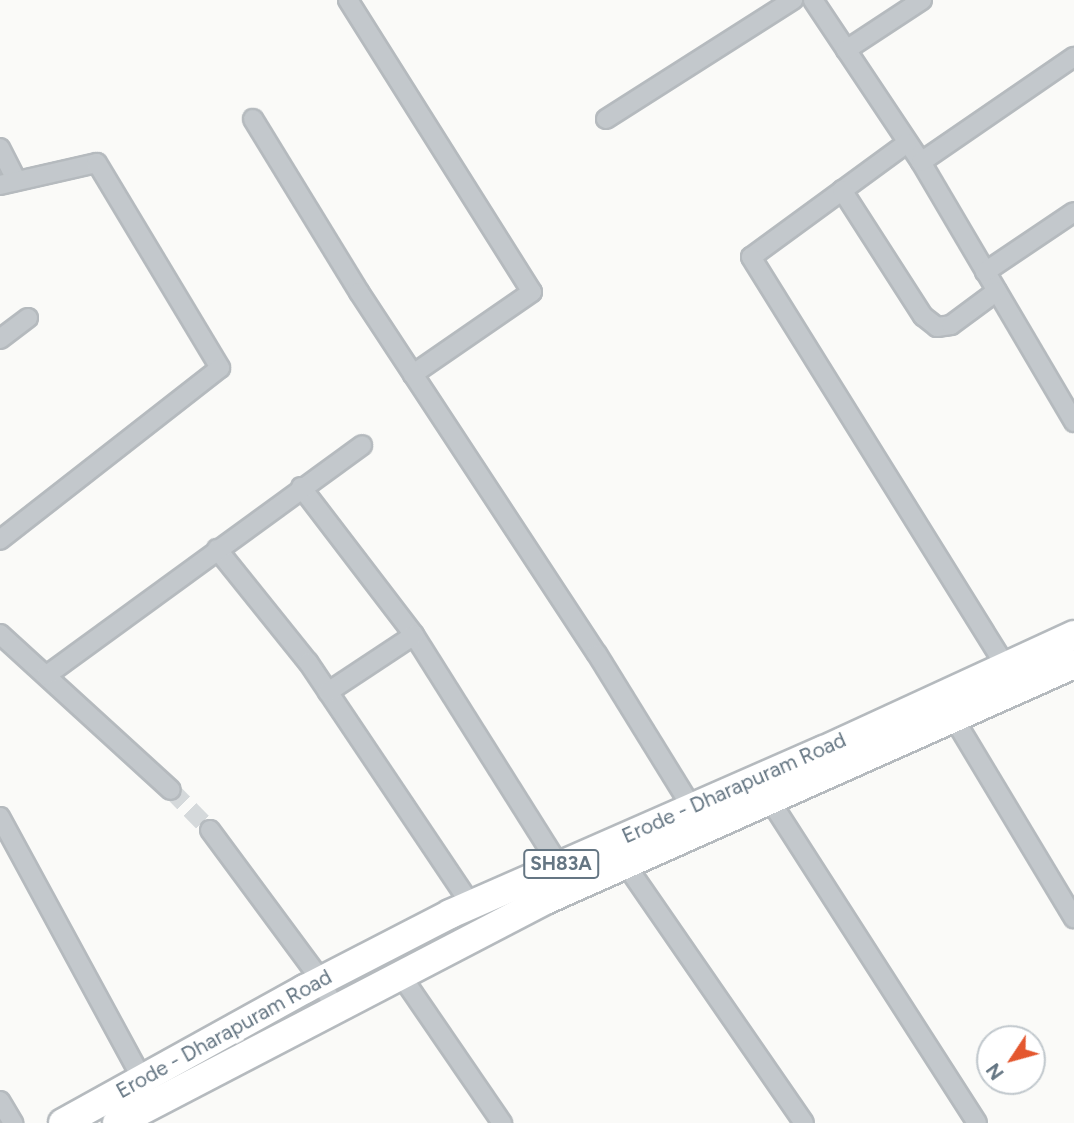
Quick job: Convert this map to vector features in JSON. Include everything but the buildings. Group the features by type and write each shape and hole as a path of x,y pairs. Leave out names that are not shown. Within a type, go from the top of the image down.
{"main road":[{"name":"Erode - Dharapuram Road","path":"764,790 1006,666 1074,635"},
{"name":"Erode - Dharapuram Road","path":"63,1123 321,980 471,905 559,865 699,819 764,790 953,717 1074,664"},
{"name":"Erode - Dharapuram Road","path":"117,1123 543,901 626,865 699,819"}],"street":[{"path":"348,0 533,292 413,374"},
{"path":"606,119 793,0"},
{"path":"813,0 921,162 1074,422"},
{"path":"846,50 922,0"},
{"path":"921,162 1074,57"},
{"path":"253,119 359,292 590,642 699,819"},
{"path":"907,143 751,257 1006,666"},
{"path":"0,148 8,183 97,163 220,368 0,540"},
{"path":"842,190 923,316 937,327 951,325 960,320 997,291"},
{"path":"985,272 1074,212"},
{"path":"0,339 27,318"},
{"path":"47,675 362,445"},
{"path":"301,487 414,635 559,865"},
{"path":"217,549 328,692 471,905"},
{"path":"0,634 171,790"},
{"path":"328,692 414,635"},
{"path":"953,717 1074,918"},
{"path":"764,790 977,1123"},
{"path":"0,817 142,1079"},
{"path":"210,830 321,980 334,1008"},
{"path":"626,865 804,1123"},
{"path":"400,974 483,1091 502,1123"},
{"path":"0,1101 13,1123"}],"tunnel":[{"path":"171,790 210,830"}]}
